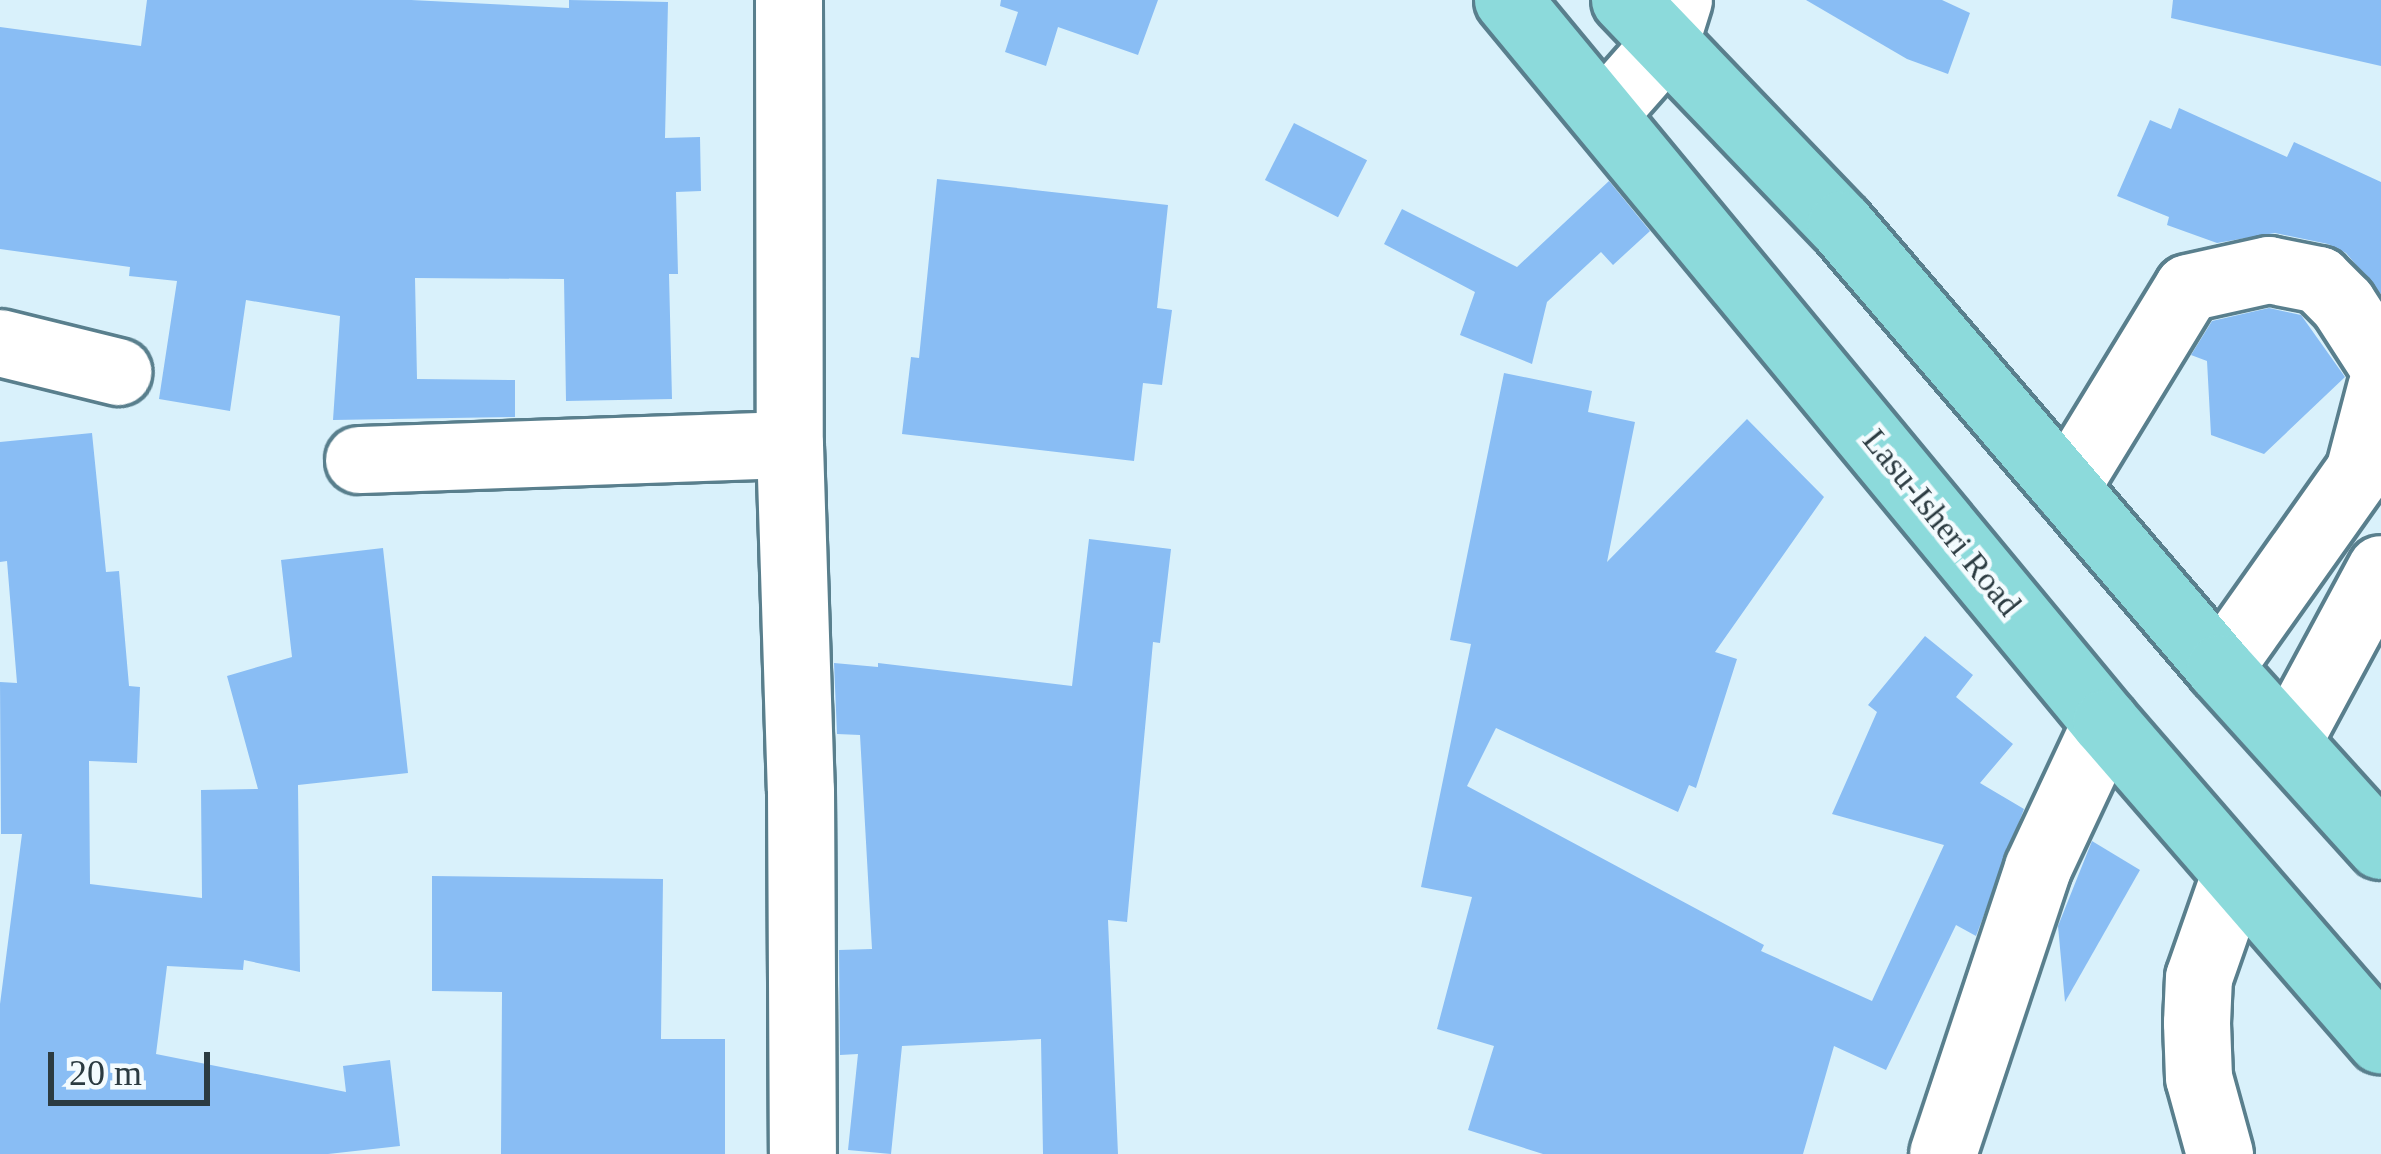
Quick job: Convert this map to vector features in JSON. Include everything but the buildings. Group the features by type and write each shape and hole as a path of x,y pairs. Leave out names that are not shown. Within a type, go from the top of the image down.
{"main road":[{"name":"Lasu-Isheri Road","path":"1508,0 2106,723 2381,1041"},
{"path":"1656,15 2220,668 2381,846"}],"street":[{"path":"789,0 790,446 801,790 803,1154"},
{"path":"1606,113 1656,15"},
{"path":"2066,488 2188,288 2269,270 2319,280 2343,304 2381,363"},
{"path":"0,343 118,372"},
{"path":"2220,668 2359,472 2381,388"},
{"path":"359,460 790,446"},
{"path":"2289,740 2381,569"},
{"path":"1943,1154 2038,868 2106,723"},
{"path":"2220,1154 2199,1078 2199,978 2235,875"}]}
